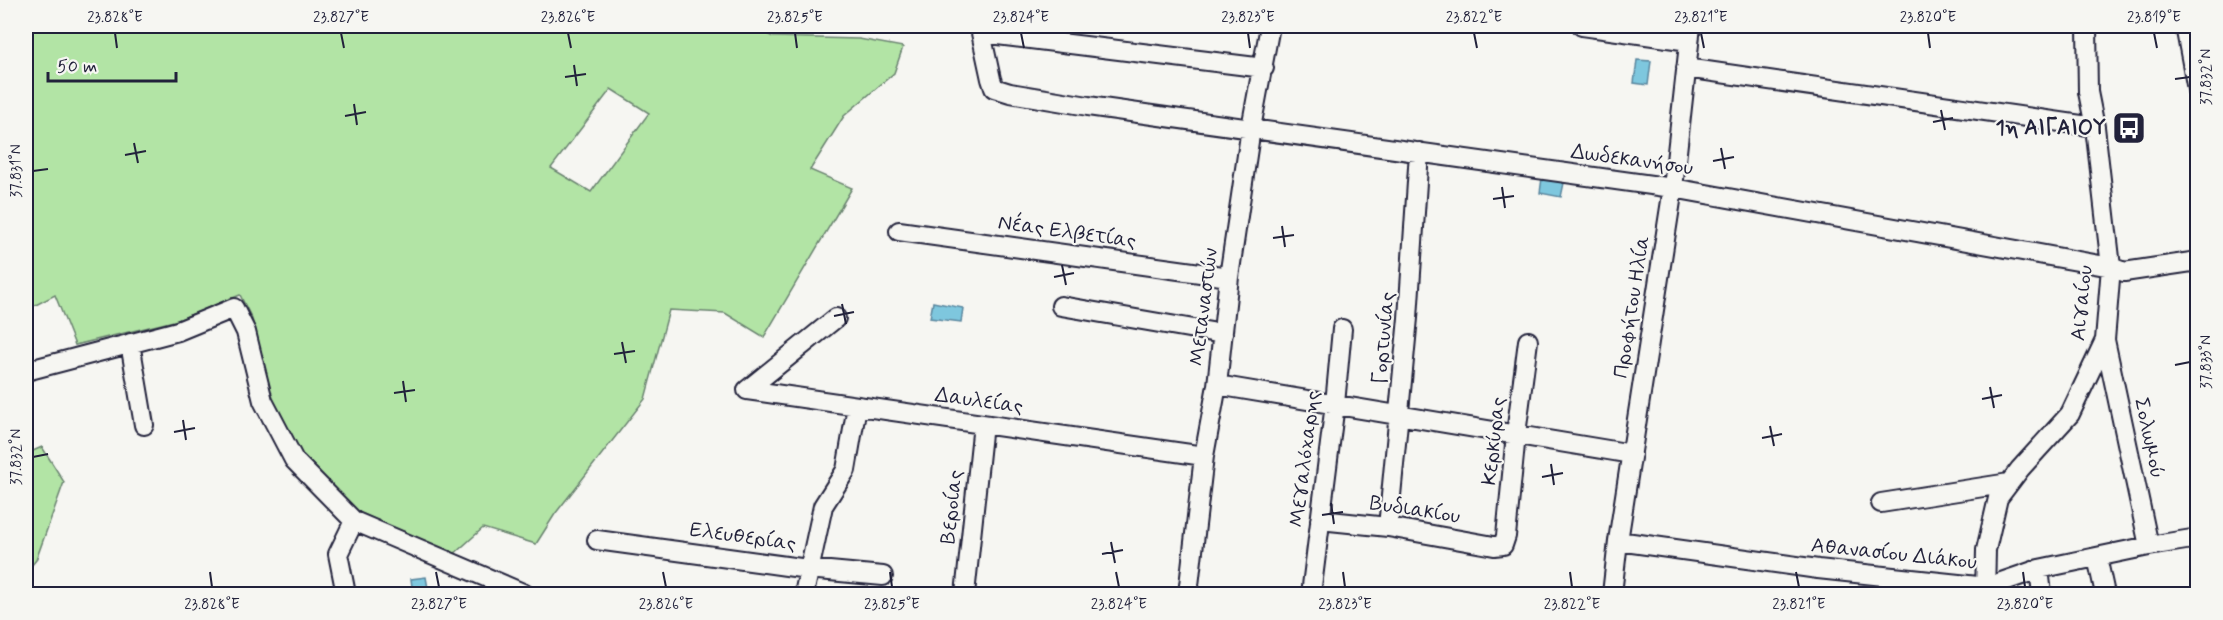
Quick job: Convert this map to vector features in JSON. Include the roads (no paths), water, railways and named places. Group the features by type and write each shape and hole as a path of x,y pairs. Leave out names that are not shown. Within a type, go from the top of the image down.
{"street":[{"name":"Μεταναστών","path":"1188,594 1204,456 1217,385 1229,277 1251,128 1270,26"},
{"path":"1582,26 1690,33"},
{"name":"Αιγαίου","path":"1986,591 1985,567 1989,531 1998,498 2070,414 2105,340 2111,267 2095,127 2088,92 2087,26"},
{"path":"2185,26 2198,95"},
{"name":"Δωδεκανήσου","path":"1264,68 981,33 994,88 1010,93 1088,106 1673,188 2111,267 2124,272 2198,261"},
{"name":"Προφήτου Ηλία","path":"1612,594 1618,541 1673,188 1690,33"},
{"path":"1686,68 2095,127"},
{"name":"Γορτυνίας","path":"1388,527 1400,415 1419,152"},
{"name":"Νέας Ελβετίας","path":"899,231 1229,277"},
{"path":"1061,306 1223,334"},
{"path":"26,371 178,330 234,308 246,332 263,401 294,460 354,521 525,594"},
{"name":"Δαυλείας","path":"836,318 747,390 1204,456"},
{"name":"Μεγαλόχαρης","path":"1311,594 1342,329"},
{"name":"Σολωμού","path":"2105,340 2149,546"},
{"name":"Κερκύρας","path":"1503,545 1506,536 1528,341"},
{"path":"130,343 144,425"},
{"path":"1217,385 1632,454"},
{"path":"804,594 823,506 846,470 857,405"},
{"name":"Βεροίας","path":"965,594 983,424"},
{"path":"1881,503 2009,483"},
{"name":"Βυδιακίου","path":"1320,520 1388,527 1494,546 1503,545"},
{"path":"346,594 339,554 354,521"},
{"name":"Αθανασίου Διάκου","path":"1618,541 1986,591 2039,569 2198,538"},
{"name":"Ελευθερίας","path":"597,540 808,569 883,576"},
{"path":"2097,557 2105,594"},
{"path":"2039,569 2042,594"}],"water":[{"path":"1637,60 1651,61 1648,85 1634,83"},
{"path":"1542,178 1564,183 1561,197 1540,193"},
{"path":"933,302 963,308 961,322 930,318"},
{"path":"426,577 429,594 413,594 411,579"}],"place":[{"name":"1η ΑΙΓΑΙΟΥ","path":"2129,128"}]}
